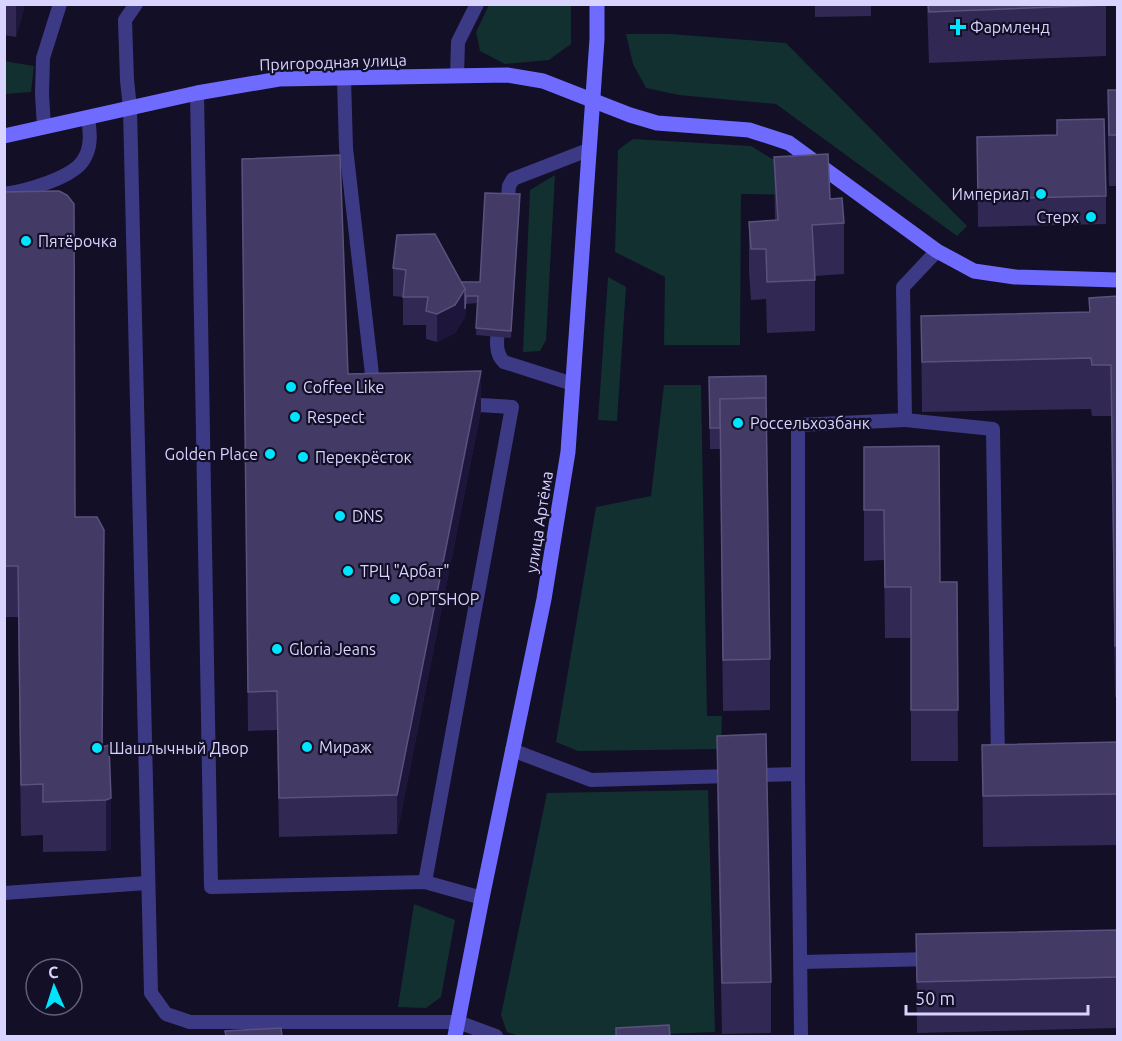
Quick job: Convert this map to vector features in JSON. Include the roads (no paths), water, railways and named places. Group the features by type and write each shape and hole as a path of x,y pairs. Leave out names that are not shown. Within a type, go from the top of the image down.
{"street":[{"name":"улица Артёма","path":"457,1029 546,586 568,452 597,4"},
{"name":"Пригородная улица","path":"4,136 197,93 279,79 507,75 543,81 592,101 657,123 750,130 789,143 938,251 974,271 1015,277 1118,280"}],"lane":[{"path":"44,127 43,58 60,4"},
{"path":"136,4 125,20 130,108 151,993 166,1014 190,1022 457,1029 496,1036"},
{"path":"457,76 458,42 477,4"},
{"path":"344,79 346,148 373,383 383,395 390,397"},
{"path":"197,93 211,887 425,882 482,898"},
{"path":"4,195 28,190 63,176 84,160 90,140 88,117"},
{"path":"506,221 509,186 513,179 588,150"},
{"path":"905,420 903,286 938,251"},
{"path":"501,303 497,350 499,357 504,362 573,384"},
{"path":"425,882 512,407 455,403"},
{"path":"801,1036 798,425 905,420 993,429 998,765 1010,765"},
{"path":"512,750 591,780 798,774"},
{"path":"4,893 147,883"},
{"path":"801,963 944,958"},
{"path":"190,1022 190,1036"}],"place":[{"name":"Фармленд","path":"958,27"},
{"name":"Империал","path":"1041,194"},
{"name":"Стерх","path":"1091,217"},
{"name":"Пятёрочка","path":"26,241"},
{"name":"Coffee Like","path":"291,387"},
{"name":"Respect","path":"295,417"},
{"name":"Россельхозбанк","path":"738,423"},
{"name":"Golden Place","path":"270,454"},
{"name":"Перекрёсток","path":"303,457"},
{"name":"DNS","path":"340,516"},
{"name":"ТРЦ \"Арбат\"","path":"348,571"},
{"name":"OPTSHOP","path":"395,599"},
{"name":"Gloria Jeans","path":"277,649"},
{"name":"Мираж","path":"307,747"},
{"name":"Шашлычный Двор","path":"97,748"}]}
